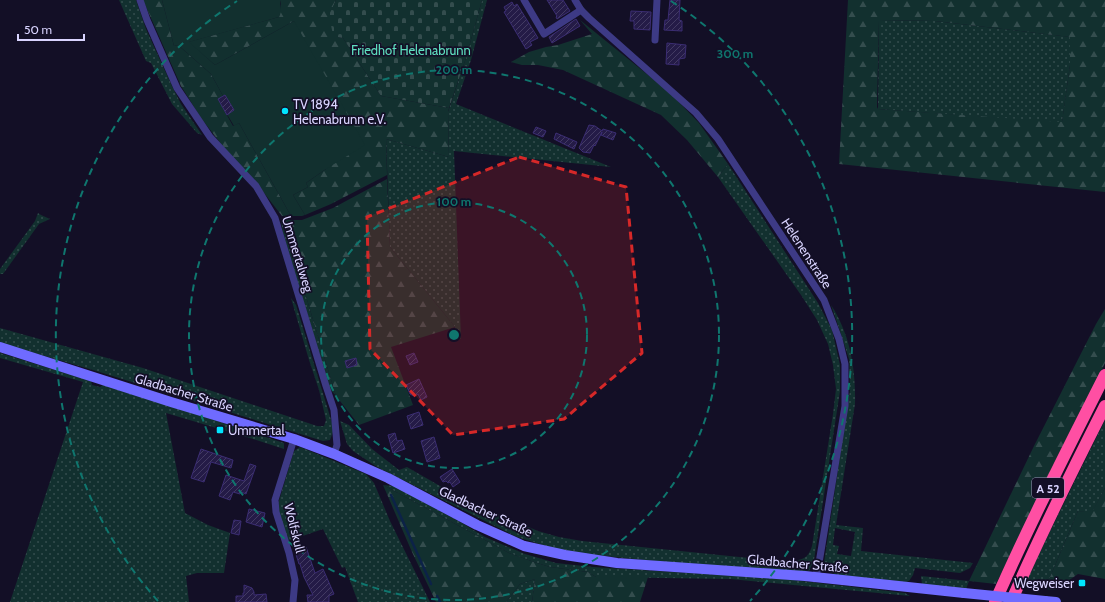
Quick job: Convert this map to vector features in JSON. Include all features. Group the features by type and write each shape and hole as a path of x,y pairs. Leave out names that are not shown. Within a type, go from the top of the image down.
{"highway":[{"name":"A 52","path":"994,602 1016,554 1105,375"},
{"name":"A 52","path":"1011,602 1070,474 1105,406"}],"main road":[{"name":"Gladbacher Straße","path":"0,347 171,402 294,439 334,454 388,478 477,524 524,546 565,555 617,563 660,565 814,578 1050,602"}],"street":[{"name":"Ummertalweg","path":"140,0 146,20 177,88 210,137 256,186 275,218 334,410 337,445 334,454"},
{"path":"524,0 544,34 581,10"},
{"name":"Helenenstraße","path":"575,0 581,10 696,113 718,140 824,300 839,339 845,364 845,406 818,569 814,578"},
{"path":"655,40 657,0"},
{"name":"Wolfskull","path":"293,602 295,580 276,512 275,500 294,439"}],"highlighted area":[{"path":"519,157 626,187 642,353 564,419 453,435 370,349 367,217"}],"green space":[{"path":"119,0 136,0 146,29 172,86 181,104 202,135 197,133 172,104 151,63 146,61"},
{"path":"143,0 162,0 174,46 178,45 211,74 223,96 218,99 233,126 239,123 291,216 282,216 254,180 225,149 201,118 181,86"},
{"name":"TV 1894 Helenabrunn e.V.","path":"162,0 280,0 281,12 279,17 189,42 215,65 294,21 365,145 326,169 306,183 308,187 293,195 305,215 291,216 239,123 234,126 218,99 223,96 211,74 178,45 174,46"},
{"path":"280,0 336,0 330,15 338,37 343,38 381,96 449,108 449,157 386,139 387,175 331,204 305,215 293,195 308,187 306,183 326,169 294,21 215,65 188,42 279,17 281,4"},
{"name":"Friedhof Helenabrunn","path":"336,0 482,0 466,58 449,108 381,96 343,38 333,35 329,15"},
{"path":"482,0 487,0 471,60 456,104 611,167 454,151 461,339 455,336 455,327 390,247 386,139 449,157 448,112 466,58"},
{"path":"848,0 1105,0 1105,192 839,164","holes":["879,20 935,21 1070,37 1070,65 1062,122 878,109"]},
{"path":"580,20 669,92 699,123 728,164 718,177 687,140 661,115 563,70 538,65 522,65 511,62 529,52 558,45 592,34"},
{"path":"879,20 935,21 1071,37 1070,65 1062,123 878,109"},
{"path":"728,164 818,303 832,330 840,365 840,391 814,560 809,571 654,561 595,555 556,549 517,537 377,467 353,451 347,444 340,421 349,425 372,449 399,470 407,467 466,501 538,531 559,537 582,541 790,562 807,556 812,546 833,414 836,389 833,365 828,344 817,320 718,177"},
{"path":"387,179 390,247 455,327 391,347 413,405 359,425 336,396 283,220 302,220 333,208"},
{"path":"38,213 50,219 39,224 3,274 0,274 0,269 35,221"},
{"path":"283,220 336,396 330,389 283,233 281,221"},
{"path":"291,298 296,305 332,423 333,432 330,440 323,441 0,343 0,328 143,368 317,426 324,426 326,420 319,390"},
{"path":"831,305 838,316 847,340 853,365 855,391 855,404 836,525 863,528 861,551 973,563 970,568 960,573 915,568 913,575 909,581 906,582 838,575 826,568 824,563 850,390 849,359","holes":["835,528 855,532 851,556 837,554 839,546 833,545"]},
{"path":"1105,309 1105,363 996,584 969,581 1034,446"},
{"path":"0,353 91,381 92,385 100,387 104,384 284,443 284,449 166,413 185,513 208,525 230,533 224,573 197,573 186,576 189,602 10,602 83,382 0,358"},
{"path":"1105,420 1105,488 1092,513 1078,511 1045,589 1023,586"},
{"path":"300,447 366,474 374,483 390,521 430,602 358,602 345,567 342,568 323,529 288,541 278,510 278,504 294,451"},
{"path":"383,485 394,486 485,537 525,554 556,563 593,567 784,579 905,593 910,596 730,579 596,577 588,572 550,567 509,553"},
{"path":"383,485 509,553 534,562 550,567 588,572 596,577 648,577 640,602 532,602 535,579 520,584 506,602 436,602 412,552"},
{"path":"1105,488 1105,579 1078,574 1055,590 1045,589 1078,511 1092,512"},
{"path":"921,576 969,581 966,589 922,584"},
{"path":"535,579 532,602 506,602 520,584"}],"building":[{"path":"547,0 563,0 570,11 557,19 557,16"},
{"path":"670,0 680,0 679,20 682,21 682,31 664,30 665,20 668,20"},
{"path":"512,2 514,6 517,4 538,38 530,42 532,45 526,49 504,12 506,11 504,7"},
{"path":"631,11 651,12 650,30 634,29 634,21 630,21"},
{"path":"576,19 580,26 552,43 549,37"},
{"path":"667,43 686,45 685,58 679,59 679,65 666,64"},
{"path":"225,95 234,110 227,115 218,99"},
{"path":"589,125 595,126 602,131 603,129 616,133 613,140 601,135 602,132 590,153 583,152 579,148"},
{"path":"536,127 546,131 543,137 533,133"},
{"path":"556,133 577,142 574,149 554,139"},
{"path":"414,353 418,362 410,365 406,356"},
{"path":"356,358 357,365 347,368 345,361"},
{"path":"419,379 427,397 421,400 418,394 414,396 410,394 406,385"},
{"path":"419,412 423,425 411,429 407,416"},
{"path":"395,433 397,441 402,440 405,449 393,453 388,435"},
{"path":"434,437 440,458 427,462 421,441"},
{"path":"201,449 233,460 231,468 211,462 204,482 191,478"},
{"path":"250,464 256,466 246,494 241,492 240,494 233,492 230,500 219,496 226,475 244,481"},
{"path":"452,469 460,482 453,487 450,482 443,482 440,477"},
{"path":"249,509 265,513 262,527 246,522"},
{"path":"234,520 241,521 239,535 231,533"},
{"path":"306,547 315,573 323,569 334,594 329,596 329,602 308,602 307,595 313,595 304,577 295,551"},
{"path":"244,585 252,588 254,595 266,594 267,602 236,602 236,596 243,596"}],"waterway":[{"path":"391,495 431,584"},
{"path":"437,596 440,602"}],"place":[{"name":"TV 1894 Helenabrunn e.V.","path":"285,111"},
{"name":"Ummertal","path":"220,430"},
{"name":"Wegweiser","path":"1082,583"}]}
